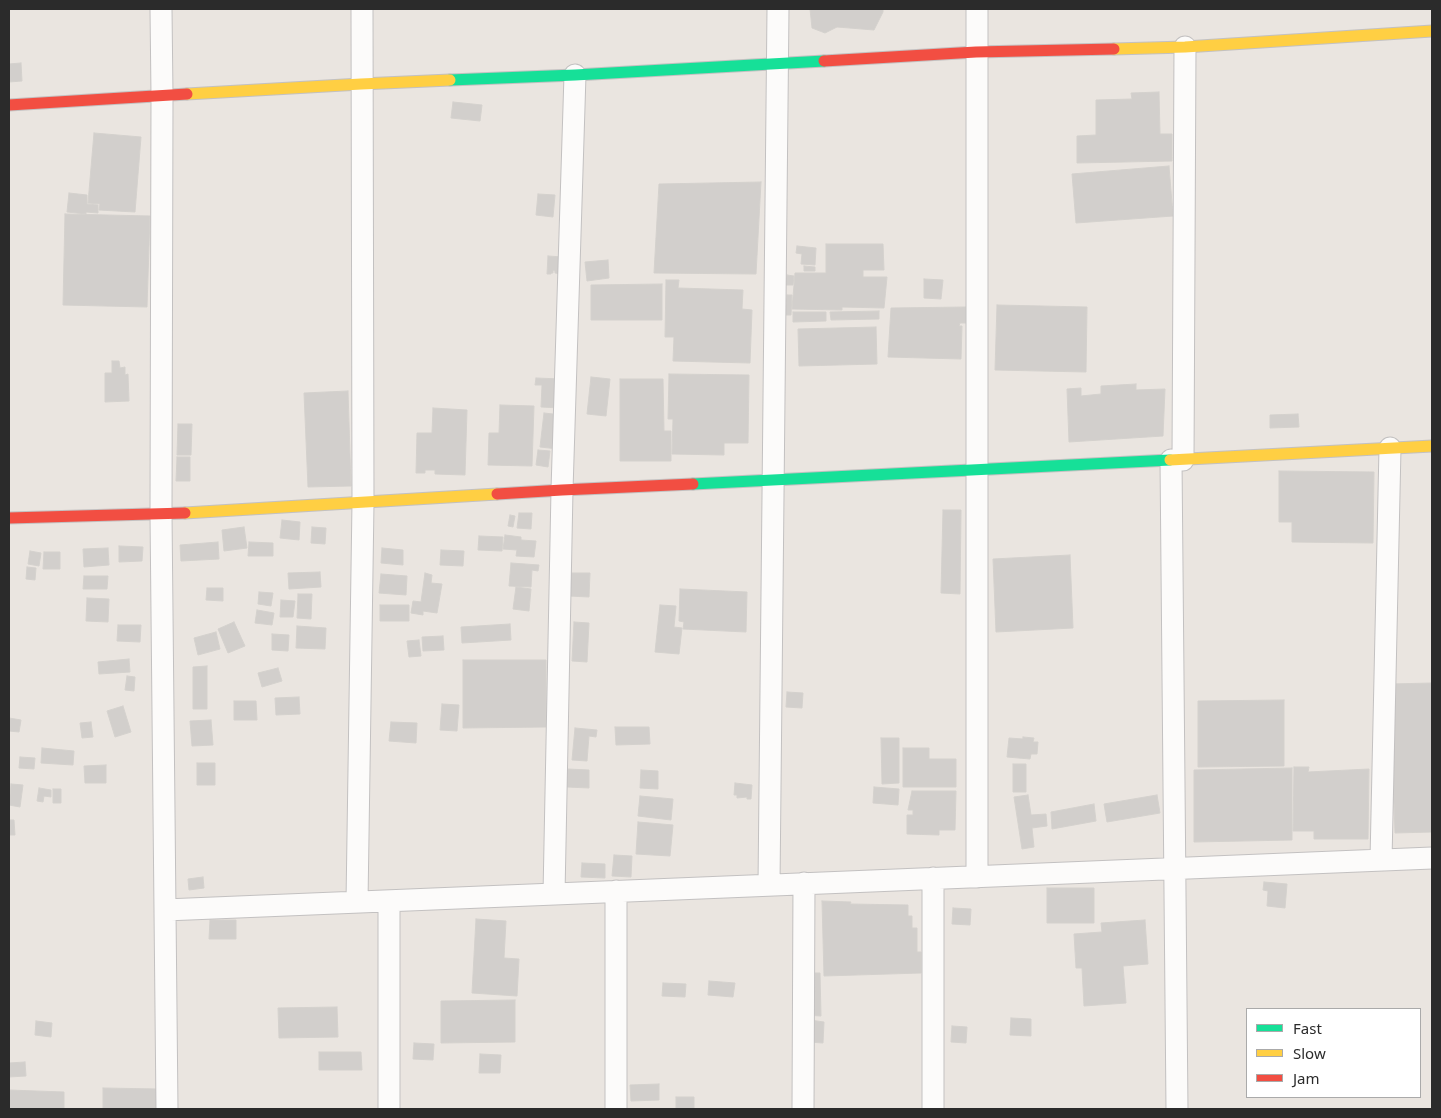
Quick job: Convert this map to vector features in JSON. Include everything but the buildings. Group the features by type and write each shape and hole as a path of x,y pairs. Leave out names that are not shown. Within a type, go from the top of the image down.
{"street":[{"path":"161,9 160,514 167,1109"},
{"path":"357,902 363,503 362,9"},
{"path":"769,885 778,9"},
{"path":"977,9 977,876"},
{"path":"9,105 361,84 575,75 976,52 1185,47 1432,31"},
{"path":"1177,1109 1174,868 1177,460 1185,47"},
{"path":"554,894 562,490 575,75"},
{"path":"9,518 160,514 562,490 773,481 1432,446"},
{"path":"1381,860 1390,448"},
{"path":"165,910 1432,858"},
{"path":"933,878 933,1109"},
{"path":"803,1109 804,883"},
{"path":"616,891 616,1109"},
{"path":"389,901 389,1109"}],"traffic: fast":[{"path":"450,80 824,61"},
{"path":"693,484 1170,460"}],"traffic: slow":[{"path":"1114,49 1185,47 1432,31"},
{"path":"187,94 450,80"},
{"path":"1170,460 1432,446"},
{"path":"185,513 497,494"}],"traffic: jam":[{"path":"824,61 976,52 1114,49"},
{"path":"9,105 187,94"},
{"path":"497,494 693,484"},
{"path":"9,518 185,513"}]}
